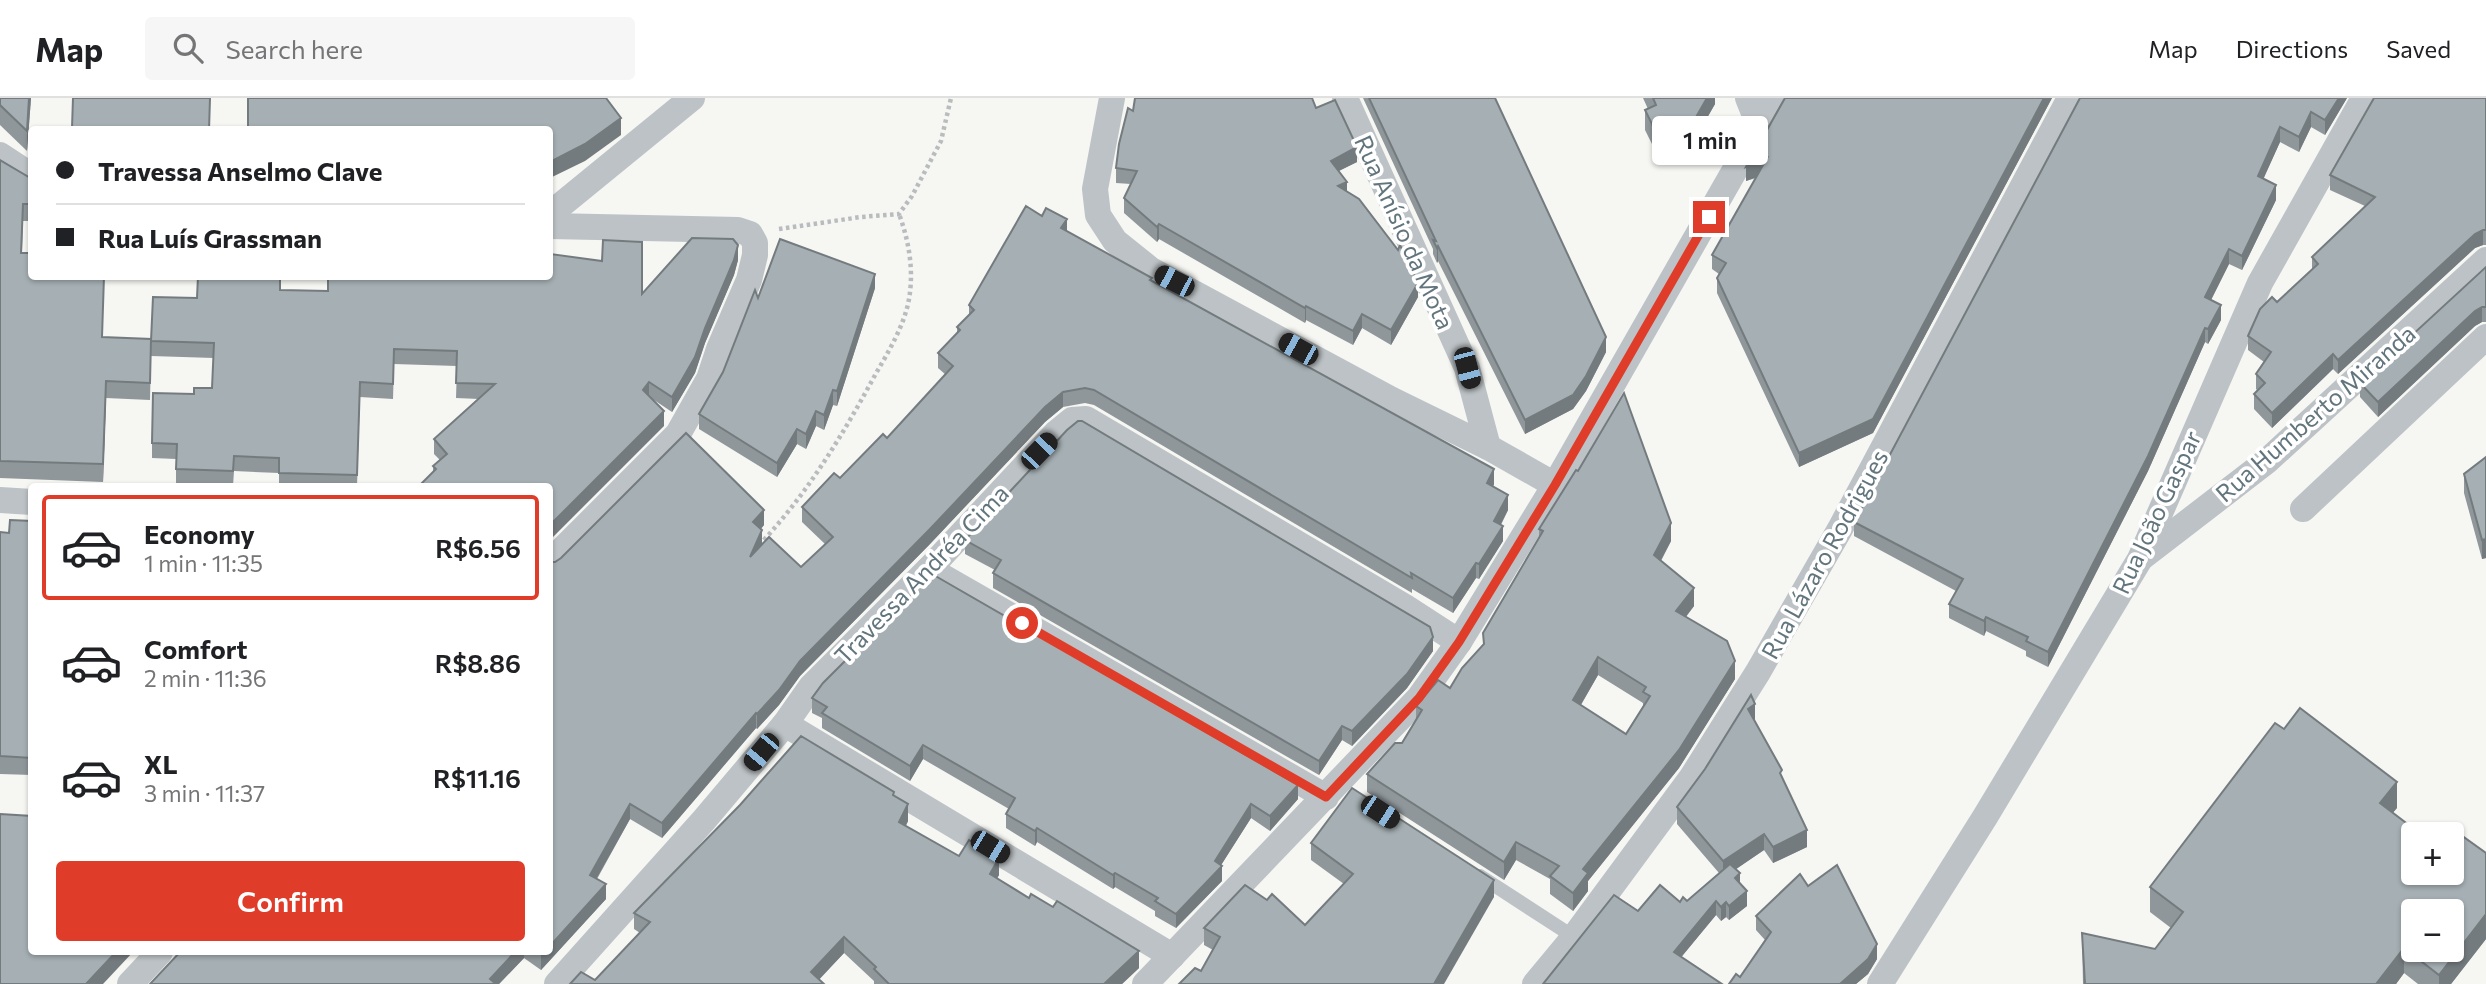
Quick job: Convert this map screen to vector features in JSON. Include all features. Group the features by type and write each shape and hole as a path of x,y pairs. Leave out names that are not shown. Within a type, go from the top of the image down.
{"street":[{"path":"553,212 692,98"},
{"path":"1112,98 1095,190 1098,215 1115,241 1151,270 1555,485"},
{"name":"Rua Anísio da Mota","path":"1345,98 1467,368 1488,447"},
{"path":"1748,98 1760,128"},
{"path":"1145,984 1337,791 1419,698 1459,642 1555,485 1776,98"},
{"name":"Rua Lázaro Rodrigues","path":"1535,984 1574,937 1692,777 1758,672 1840,529 2070,98"},
{"name":"Rua João Gaspar","path":"1880,984 2140,559 2260,283 2364,98"},
{"path":"0,155 28,173"},
{"path":"553,226 738,230 750,234 755,243 749,280 709,379 678,434 553,559"},
{"name":"Rua Humberto Miranda","path":"2140,559 2267,461 2486,260"},
{"path":"2303,509 2486,337"},
{"name":"Travessa Andréa Cima","path":"557,984 704,820 785,724 811,687 929,569 1056,433 1072,420 1086,419 1405,607 1459,642"},
{"path":"0,500 28,502"},
{"path":"929,569 1337,791"},
{"path":"785,724 1172,956"},
{"path":"130,984 157,955"}],"lane":[{"path":"1472,872 1574,937"}],"path":[{"path":"750,234 899,214 912,196 941,141 951,98"},
{"path":"755,549 784,520 847,427 896,338 909,297 909,243 899,214"}],"building":[{"path":"0,98 29,98 27,131 0,105"},
{"path":"73,98 210,98 209,126 72,126"},
{"path":"248,98 606,98 621,118 585,144 553,160 553,126 248,126"},
{"path":"1135,98 1312,98 1316,108 1335,100 1357,147 1331,161 1347,182 1338,186 1359,199 1398,250 1400,245 1418,283 1391,330 1362,314 1353,331 1306,306 1305,308 1159,224 1157,227 1124,198 1137,171 1116,168 1128,108 1133,111"},
{"path":"1369,98 1495,98 1606,337 1573,395 1525,420 1433,240 1436,241"},
{"path":"1653,98 1707,98 1680,145 1656,132 1645,110 1656,105"},
{"path":"1785,98 2044,98 1873,419 1799,453 1717,278 1726,263 1712,255 1767,158 1746,167"},
{"path":"2080,98 2339,98 2325,120 2311,112 2299,137 2280,127 2258,176 2276,185 2242,256 2229,249 2205,297 2221,305 2208,329 2205,328 2148,456 2048,652 2026,641 2028,637 1986,617 1984,621 1949,604 1963,579 1854,522"},
{"path":"2374,98 2486,98 2486,230 2475,234 2338,360 2333,354 2272,413 2254,394 2265,383 2256,374 2271,352 2248,336 2260,309 2272,297 2277,302 2318,264 2312,257 2375,197 2330,175"},
{"path":"0,160 28,177 28,204 23,204 21,253 28,253 28,280 104,280 102,337 151,339 150,383 106,381 103,464 0,461"},
{"path":"1026,206 1042,216 1046,208 1067,219 1061,228 1152,278 1150,280 1494,469 1487,483 1508,495 1494,521 1503,526 1453,598 1411,573 1412,578 1094,390 1085,388 1063,392 1045,407 800,661 779,690 662,823 630,804 590,875 606,884 553,943 553,562 561,558 686,433 764,510 753,522 762,530 750,557 769,537 801,567 833,537 802,507 834,473 840,478 883,434 887,438 953,366 938,353 960,330 957,327 974,310 969,305"},
{"path":"692,238 733,239 738,245 695,357 672,397 649,382 643,390 664,411 553,522 553,483 422,483 436,469 433,466 447,454 434,439 495,384 456,383 457,351 394,349 393,384 360,382 357,475 279,473 279,458 234,456 233,471 176,469 177,444 152,443 153,393 194,394 194,388 212,388 214,343 151,341 153,297 197,298 198,280 280,280 280,290 328,291 328,280 553,280 553,254 602,261 603,240 642,242 642,294"},
{"path":"780,239 875,274 837,391 833,390 824,415 816,411 806,434 797,429 777,463 699,414 723,372 755,290 758,298"},
{"path":"2486,267 2486,307 2475,311 2378,402 2360,383"},
{"path":"1624,393 1671,523 1654,555 1694,588 1676,611 1727,641 1735,661 1679,750 1583,869 1588,873 1573,893 1550,876 1559,866 1516,842 1504,862 1367,774 1395,743 1402,743 1422,710 1416,706 1438,680 1450,688 1462,668 1484,644 1483,633 1543,531 1539,529 1576,470 1578,471","holes":["1598,657 1646,687 1643,692 1650,696 1626,734 1573,700"]},
{"path":"1078,421 1430,627 1433,637 1407,674 1352,731 1342,726 1319,761 993,573 1001,560 965,540"},
{"path":"2486,457 2486,539 2482,540 2464,474"},
{"path":"10,520 28,521 28,758 0,756 0,532 9,533"},
{"path":"932,574 1298,785 1270,816 1251,804 1215,861 1222,866 1176,914 1155,901 1158,898 1115,873 1113,875 1037,828 1035,831 1006,814 1015,798 923,745 910,766 822,713 827,707 812,698 823,683"},
{"path":"1751,695 1755,704 1748,709 1782,770 1780,773 1807,830 1773,847 1764,834 1723,861 1677,807 1705,769"},
{"path":"2300,708 2397,782 2380,803 2405,822 2401,822 2401,885 2464,885 2464,837 2486,853 2486,914 2464,943 2464,899 2401,899 2401,952 2376,984 2085,984 2082,933 2155,949 2183,912 2150,887 2275,723 2284,729"},
{"path":"801,736 894,792 893,795 908,804 899,822 959,856 969,840 999,858 990,874 1029,898 1031,894 1053,907 1057,901 1139,951 1104,984 889,984 874,969 876,967 844,937 811,972 824,984 570,984 581,972 595,980 650,922 634,913 740,805"},
{"path":"1352,788 1494,880 1434,984 1179,984 1195,968 1201,971 1220,937 1204,928 1245,885 1267,900 1272,894 1305,925 1353,874 1311,843"},
{"path":"0,814 28,816 28,955 113,955 86,984 0,984"},
{"path":"1730,864 1740,873 1735,878 1747,891 1729,906 1726,902 1721,907 1716,901 1674,952 1722,984 1543,984 1614,895 1638,911 1660,885 1680,902 1683,897 1687,901"},
{"path":"1837,865 1877,944 1868,959 1840,984 1729,984 1736,974 1740,977 1771,932 1756,916 1800,874 1808,886"},
{"path":"177,955 512,955 490,979 496,984 150,984"},
{"path":"2422,962 2449,962 2439,975"}],"route":[{"path":"1022,623 1326,797 1419,698 1459,642 1555,485 1709,217"}]}
